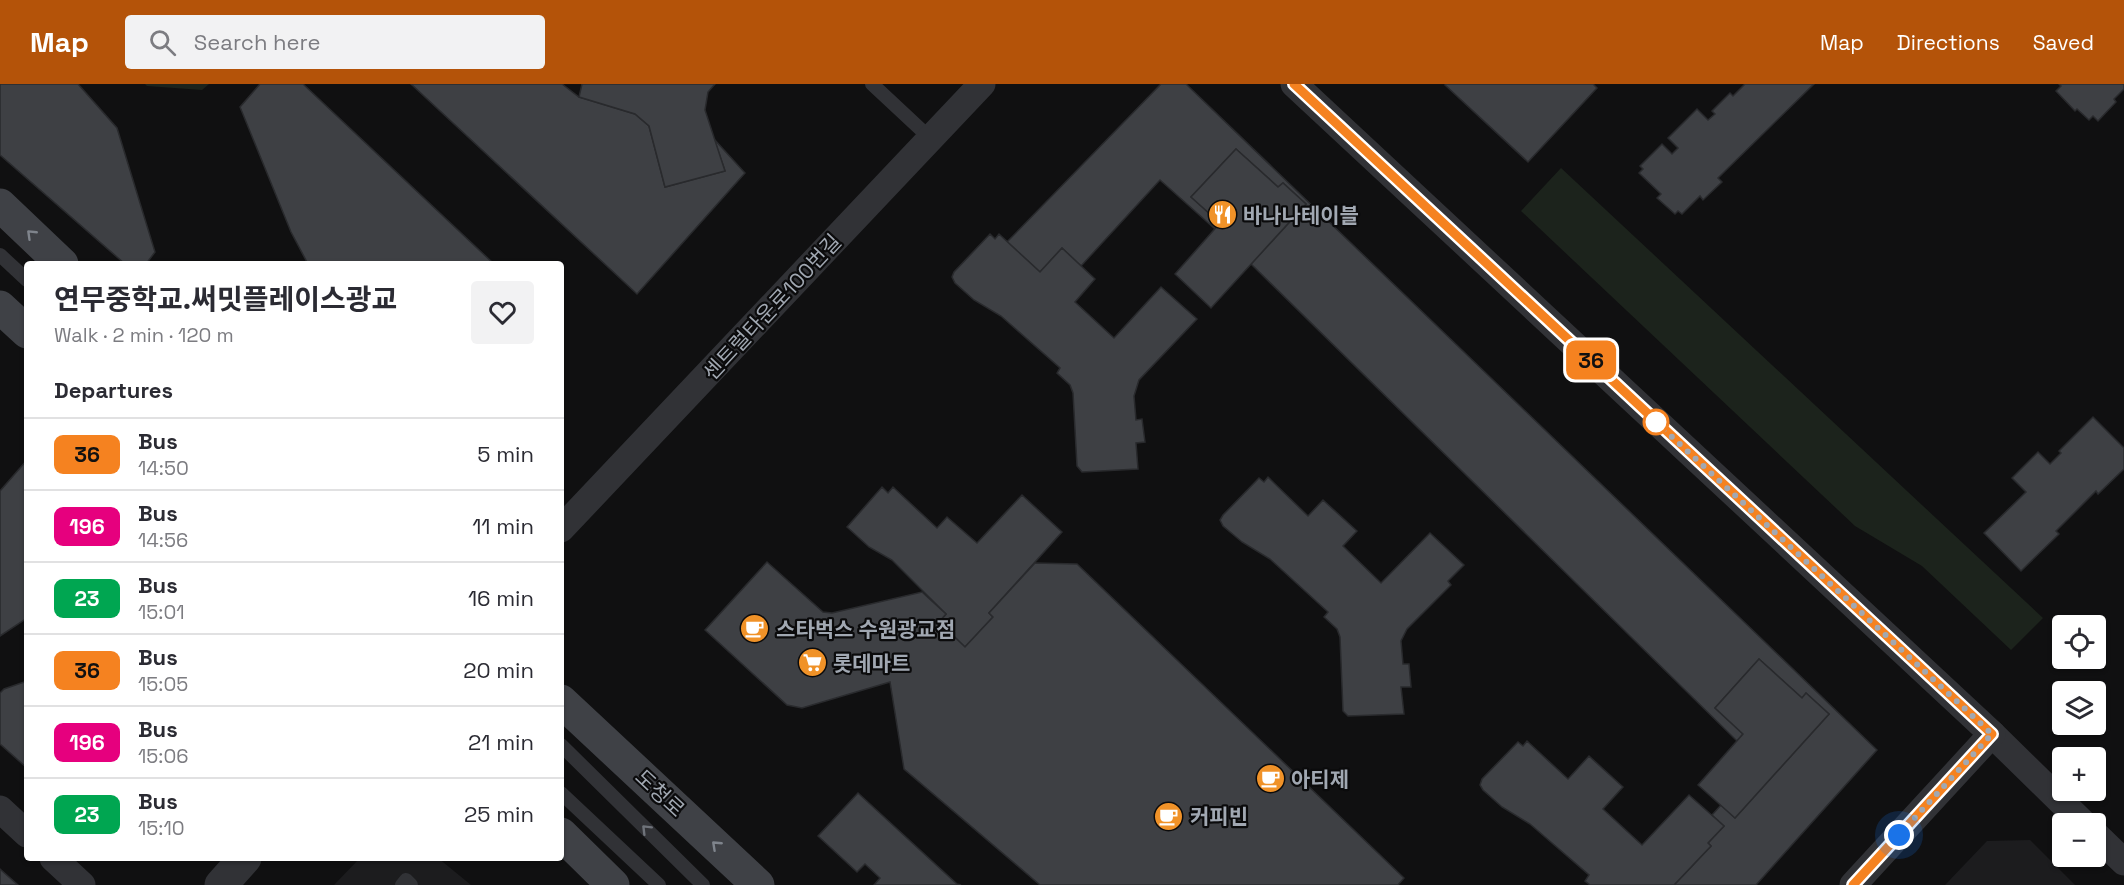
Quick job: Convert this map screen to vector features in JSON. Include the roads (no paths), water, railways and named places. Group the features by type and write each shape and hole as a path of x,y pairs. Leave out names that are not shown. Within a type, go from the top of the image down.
{"main road":[{"path":"0,205 59,261"},
{"path":"0,307 24,329"},
{"name":"도청로","path":"564,704 758,885"},
{"path":"564,837 613,885"}],"street":[{"name":"센트럴타운로100번길","path":"564,525 982,84"},
{"path":"1294,84 1992,734 2073,813"},
{"path":"1853,885 1992,734"},
{"path":"0,809 24,831"},
{"path":"2106,845 2124,862"},
{"path":"56,861 82,885"},
{"path":"221,885 242,861"}],"lane":[{"path":"872,84 931,139"},
{"path":"0,255 24,277"},
{"path":"564,748 703,885"},
{"path":"564,796 659,885"},
{"path":"402,885 406,880 411,885"}],"place":[{"name":"바나나테이블","path":"1222,215"},
{"name":"스타벅스 수원광교점","path":"755,629"},
{"name":"롯데마트","path":"812,663"},
{"name":"아티제","path":"1270,779"},
{"name":"커피빈","path":"1169,816"}]}
